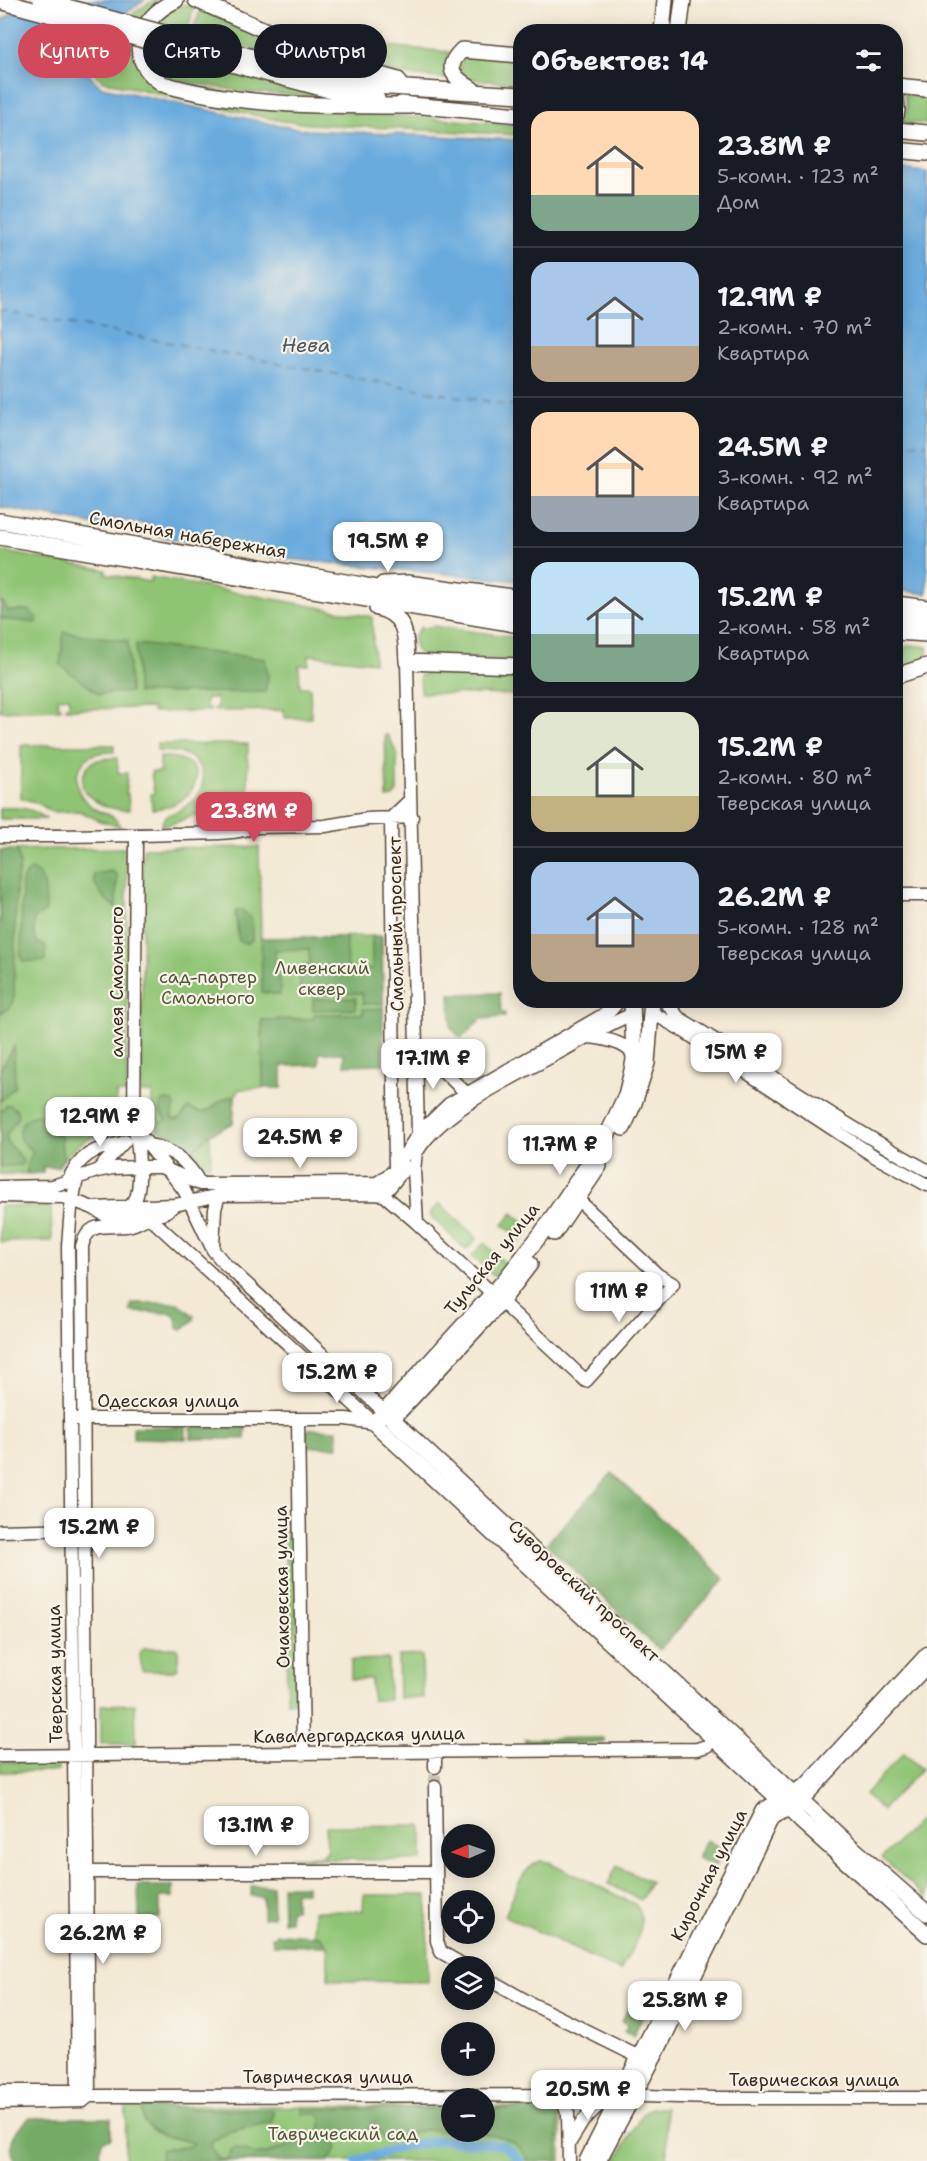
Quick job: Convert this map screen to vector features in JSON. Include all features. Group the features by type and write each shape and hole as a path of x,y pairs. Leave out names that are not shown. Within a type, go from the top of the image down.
{"main road":[{"path":"41,0 247,62 329,90 411,106"},
{"path":"176,0 158,9 150,17 140,37 141,59 153,78 163,84 247,100 355,106 411,106 513,114"},
{"path":"196,0 344,65 396,80 448,89"},
{"path":"663,24 665,0"},
{"path":"681,24 683,0"},
{"path":"1,1 247,62 374,86 513,94"},
{"path":"474,91 457,80 453,72 452,64 462,50 513,54"},
{"path":"903,87 927,89"},
{"path":"903,131 927,133"},
{"path":"903,151 927,153"},
{"name":"Смольная набережная","path":"0,521 362,585 405,601"},
{"name":"Смольная набережная","path":"0,537 349,597 405,601"},
{"path":"362,585 407,583 513,597"},
{"path":"349,597 356,605 391,613 405,632"},
{"path":"405,601 513,610"},
{"path":"405,601 446,614 513,625"},
{"path":"903,605 927,608"},
{"path":"446,614 415,620 409,624 405,632 407,662 513,666"},
{"path":"903,618 927,620"},
{"path":"903,632 927,634"},
{"path":"903,674 927,666"},
{"name":"Тульская улица","path":"573,1195 605,1140 632,1075 634,1055 632,1008"},
{"name":"Тульская улица","path":"383,1418 497,1298 541,1234 613,1145 634,1103 647,1063 652,1008"},
{"name":"Суворовский проспект","path":"383,1418 714,1738 927,1913"},
{"name":"Суворовский проспект","path":"383,1418 791,1801 927,1934"},
{"name":"Кирочная улица","path":"598,2161 621,2095 763,1811 791,1801"},
{"name":"Кирочная улица","path":"587,2161 771,1818 791,1801"}],"street":[{"name":"Смольный проспект","path":"407,662 417,1046 418,1134 414,1170 417,1223"},
{"name":"Смольный проспект","path":"395,1176 391,818 410,800"},
{"path":"0,836 135,836 246,830 256,826 326,826 367,819 412,817"},
{"name":"аллея Смольного","path":"129,1207 137,1196 138,1167 138,1139 134,1127 135,836"},
{"path":"903,895 927,895"},
{"path":"375,1194 388,1188 418,1134 440,1111 466,1093 613,1008"},
{"path":"0,1187 53,1186 97,1171 138,1167 160,1167 203,1184 377,1183 395,1176 443,1121 458,1110 587,1038 631,1008"},
{"path":"654,1008 682,1030 874,1156 927,1185"},
{"path":"671,1008 679,1018 857,1131 927,1170"},
{"path":"587,1038 620,1044 630,1049 634,1055"},
{"path":"417,1046 466,1093"},
{"path":"97,1171 123,1143 134,1127"},
{"name":"Суворовский проспект","path":"134,1127 170,1170 190,1201 213,1250 224,1263 383,1418"},
{"path":"72,1180 82,1158 93,1151 123,1143"},
{"path":"149,1145 169,1150 178,1156 203,1184"},
{"name":"Тверская улица","path":"72,1180 68,1198 68,1246 76,1419 83,2096"},
{"path":"0,1196 68,1198 105,1215 149,1217 162,1214 190,1201 219,1195 384,1195 586,1381 673,1284 658,1275 573,1195"},
{"path":"213,1250 215,1209 219,1195"},
{"path":"93,1208 175,1206"},
{"name":"Суворовский проспект","path":"149,1217 214,1276 383,1418"},
{"name":"Тверская улица","path":"76,1419 84,1237 90,1230 100,1226 129,1226 149,1217"},
{"name":"Одесская улица","path":"76,1419 383,1418"},
{"name":"Очаковская улица","path":"298,1419 303,1754"},
{"path":"0,1531 77,1529"},
{"name":"Кирочная улица","path":"791,1801 927,1653"},
{"name":"Кирочная улица","path":"791,1801 927,1667"},
{"name":"Кавалергардская улица","path":"0,1756 697,1749 707,1746 714,1738"},
{"path":"435,1752 435,1767"},
{"path":"435,1787 438,1947 447,1956"},
{"path":"81,1872 436,1872"},
{"path":"495,1983 639,2057"},
{"name":"Таврическая улица","path":"0,2091 83,2096 621,2095 927,2098"},
{"path":"559,2095 567,2113 569,2161"},
{"path":"569,2145 583,2121 621,2095"},
{"name":"Таврическая улица","path":"0,2103 83,2096"}],"green space":[{"path":"154,0 159,0 140,19 143,78 310,109 513,124 513,135 282,121 103,81 100,78 131,78 131,24 118,24"},
{"path":"194,6 189,24 153,23 175,7"},
{"path":"201,8 236,24 195,24"},
{"path":"242,27 254,32 254,50 242,46"},
{"path":"387,46 449,52 446,65 449,79 387,71"},
{"path":"464,56 513,59 513,83 463,78 459,67"},
{"path":"242,73 254,76 254,78 262,78 338,98 246,92 171,78 242,78"},
{"path":"904,95 927,98 927,124 903,122 907,108"},
{"path":"0,551 106,570 106,574 150,582 151,577 372,617 374,662 309,655 309,665 299,665 300,687 310,687 311,718 285,718 284,710 214,711 217,707 216,698 206,698 206,708 210,708 210,711 152,712 152,708 66,709 69,705 69,697 58,698 58,706 61,706 61,709 0,711"},
{"path":"1,602 8,611 28,610 37,618 37,623 1,619"},
{"path":"433,626 513,637 513,661 421,655 415,649 414,636 421,627 422,629"},
{"path":"64,632 128,641 130,692 99,694 60,665"},
{"path":"136,644 265,659 268,677 265,692 137,693"},
{"path":"910,645 927,647 927,658 905,666 903,658 905,647"},
{"path":"425,673 513,676 513,695 421,693 420,675 425,675"},
{"path":"385,735 388,735 397,754 397,792 393,797 387,798"},
{"path":"157,744 248,744 248,798 235,804 220,816 191,816 161,826 165,817 185,807 195,798 203,781 199,766 191,757 175,752 157,751"},
{"path":"21,745 114,745 114,752 95,754 87,758 78,772 77,785 86,802 112,817 120,826 100,821 80,811 52,812 38,803 21,798"},
{"path":"160,757 178,759 190,764 195,772 195,782 190,792 181,800 168,806 152,809 151,794 154,793 151,772 160,772"},
{"path":"117,758 118,773 127,773 126,794 128,794 129,810 102,805 88,795 83,786 85,770 93,762"},
{"path":"0,808 24,809 35,812 46,819 0,819"},
{"path":"277,808 298,813 309,820 233,820 246,812"},
{"name":"сад-партер Смольного","path":"259,847 261,938 382,936 383,1017 262,1020 263,1088 240,1089 235,1096 233,1123 210,1134 211,1161 208,1167 184,1143 158,1130 158,1119 152,1119 152,1093 141,1093 143,850 145,848"},
{"name":"сад-партер Смольного","path":"127,848 127,1093 116,1093 116,1119 109,1120 110,1131 80,1144 58,1167 43,1167 43,1173 0,1174 0,850"},
{"path":"0,850 17,850 20,865 16,883 14,997 10,1008 0,1013"},
{"path":"31,870 40,877 44,887 46,911 34,919 34,935 37,942 46,947 45,961 23,961 21,958 22,883 24,876"},
{"path":"112,871 117,875 116,907 100,893 94,879 94,874"},
{"path":"242,910 252,919 252,940 247,943 239,941 235,913"},
{"name":"Ливенский сквер","path":"372,936 382,936 383,1003 363,1004 362,993 300,995 300,966 310,965 309,949 275,950 275,969 280,969 280,995 262,992 261,938 346,937 348,969 372,969"},
{"path":"500,993 501,1013 505,1013 505,1017 482,1019 461,1038 451,1028 450,994"},
{"path":"356,998 356,1009 313,1010 313,999"},
{"path":"383,1008 383,1064 344,1065 344,1053 319,1053 319,1065 282,1066 282,1088 263,1088 262,1020 313,1019 314,1014 363,1014 363,1009"},
{"path":"14,1046 15,1086 1,1101 0,1071"},
{"path":"235,1096 233,1123 210,1134 193,1151 184,1143 158,1130 158,1123 167,1120 159,1110 161,1102 167,1100 173,1102 175,1106 171,1118 177,1119 188,1108 199,1112 207,1111 225,1099"},
{"path":"6,1105 17,1110 18,1117 6,1138 10,1146 20,1155 23,1163 0,1167 0,1112"},
{"path":"37,1114 41,1115 48,1130 61,1136 64,1158 58,1167 43,1167 43,1173 27,1174 27,1164 33,1152 20,1140 19,1133 23,1121"},
{"path":"439,1203 477,1238 466,1250 430,1216"},
{"path":"0,1206 51,1206 52,1241 0,1242"},
{"path":"513,1213 531,1228 521,1240 503,1225"},
{"path":"484,1243 506,1264 494,1276 472,1256"},
{"path":"132,1303 178,1303 194,1316 194,1320 181,1330 177,1327 176,1318 171,1313 132,1312 130,1310"},
{"path":"133,1427 186,1427 186,1439 133,1438"},
{"path":"191,1427 246,1427 245,1439 191,1439"},
{"path":"309,1429 337,1430 338,1447 306,1447 306,1433"},
{"path":"612,1473 725,1579 659,1650 546,1544"},
{"path":"285,1528 295,1528 297,1702 287,1702"},
{"path":"144,1648 176,1648 178,1668 175,1671 143,1671 140,1652"},
{"path":"422,1655 423,1698 399,1698 398,1656"},
{"path":"388,1659 389,1700 372,1700 371,1679 351,1679 351,1660"},
{"path":"135,1704 136,1744 101,1744 101,1705"},
{"path":"604,1738 604,1743 525,1744 525,1739"},
{"path":"904,1753 921,1769 882,1810 865,1794"},
{"path":"58,1761 58,1771 0,1772 0,1762"},
{"path":"919,1820 927,1828 927,1898 882,1858"},
{"path":"422,1825 422,1860 290,1859 290,1857 324,1856 327,1852 326,1826"},
{"path":"706,1840 724,1849 715,1866 697,1858"},
{"path":"540,1861 549,1862 635,1904 640,1912 641,1920 638,1937 620,1971 505,1916 522,1877 527,1870"},
{"path":"617,1866 650,1882 641,1900 608,1884"},
{"path":"138,1886 173,1886 173,1897 160,1897 160,1918 139,1918"},
{"path":"251,1886 272,1886 273,1917 263,1918 263,1897 251,1896"},
{"path":"282,1886 307,1886 307,1892 295,1892 295,1910 290,1910 290,1921 283,1921"},
{"path":"364,1895 427,1895 428,1982 328,1979 328,1946 320,1936 314,1936 314,1911 363,1911"},
{"path":"276,1934 320,1936 328,1946 273,1945 272,1937 276,1937"},
{"path":"634,1996 649,2003 633,2036 624,2032 628,2024 622,2021"},
{"name":"Таврический сад","path":"126,2106 441,2107 441,2142 495,2142 495,2107 552,2107 559,2110 561,2115 561,2161 125,2161"},
{"path":"141,2108 272,2110 274,2113 271,2122 231,2131 212,2141 211,2147 217,2158 224,2160 230,2156 231,2150 235,2147 255,2155 316,2137 321,2126 320,2117 318,2114 302,2114 302,2109 441,2109 441,2130 424,2130 383,2139 375,2122 372,2122 362,2138 334,2135 324,2137 325,2140 331,2139 338,2146 329,2161 160,2161 161,2150 194,2144 165,2137 144,2123"},
{"path":"652,2108 666,2108 667,2161 616,2161 642,2114"},
{"path":"495,2109 551,2109 558,2117 558,2161 529,2161 517,2146 495,2136"},
{"path":"29,2118 111,2118 111,2138 102,2141 99,2151 101,2161 16,2161 11,2149 13,2138"}],"water":[{"name":"Нева","path":"34,0 145,0 112,24 18,24 18,78 93,78 102,87 308,130 513,140 513,580 287,559 154,535 154,528 151,525 113,519 109,521 108,527 0,507 0,21"},
{"path":"903,170 927,172 927,594 903,591"}],"waterway":[{"path":"356,2161 406,2146 443,2140 502,2145 520,2161"}],"ferry route":[{"path":"0,311 513,406"},
{"path":"903,442 927,444"}],"tunnel":[{"path":"435,1767 435,1787"}]}
